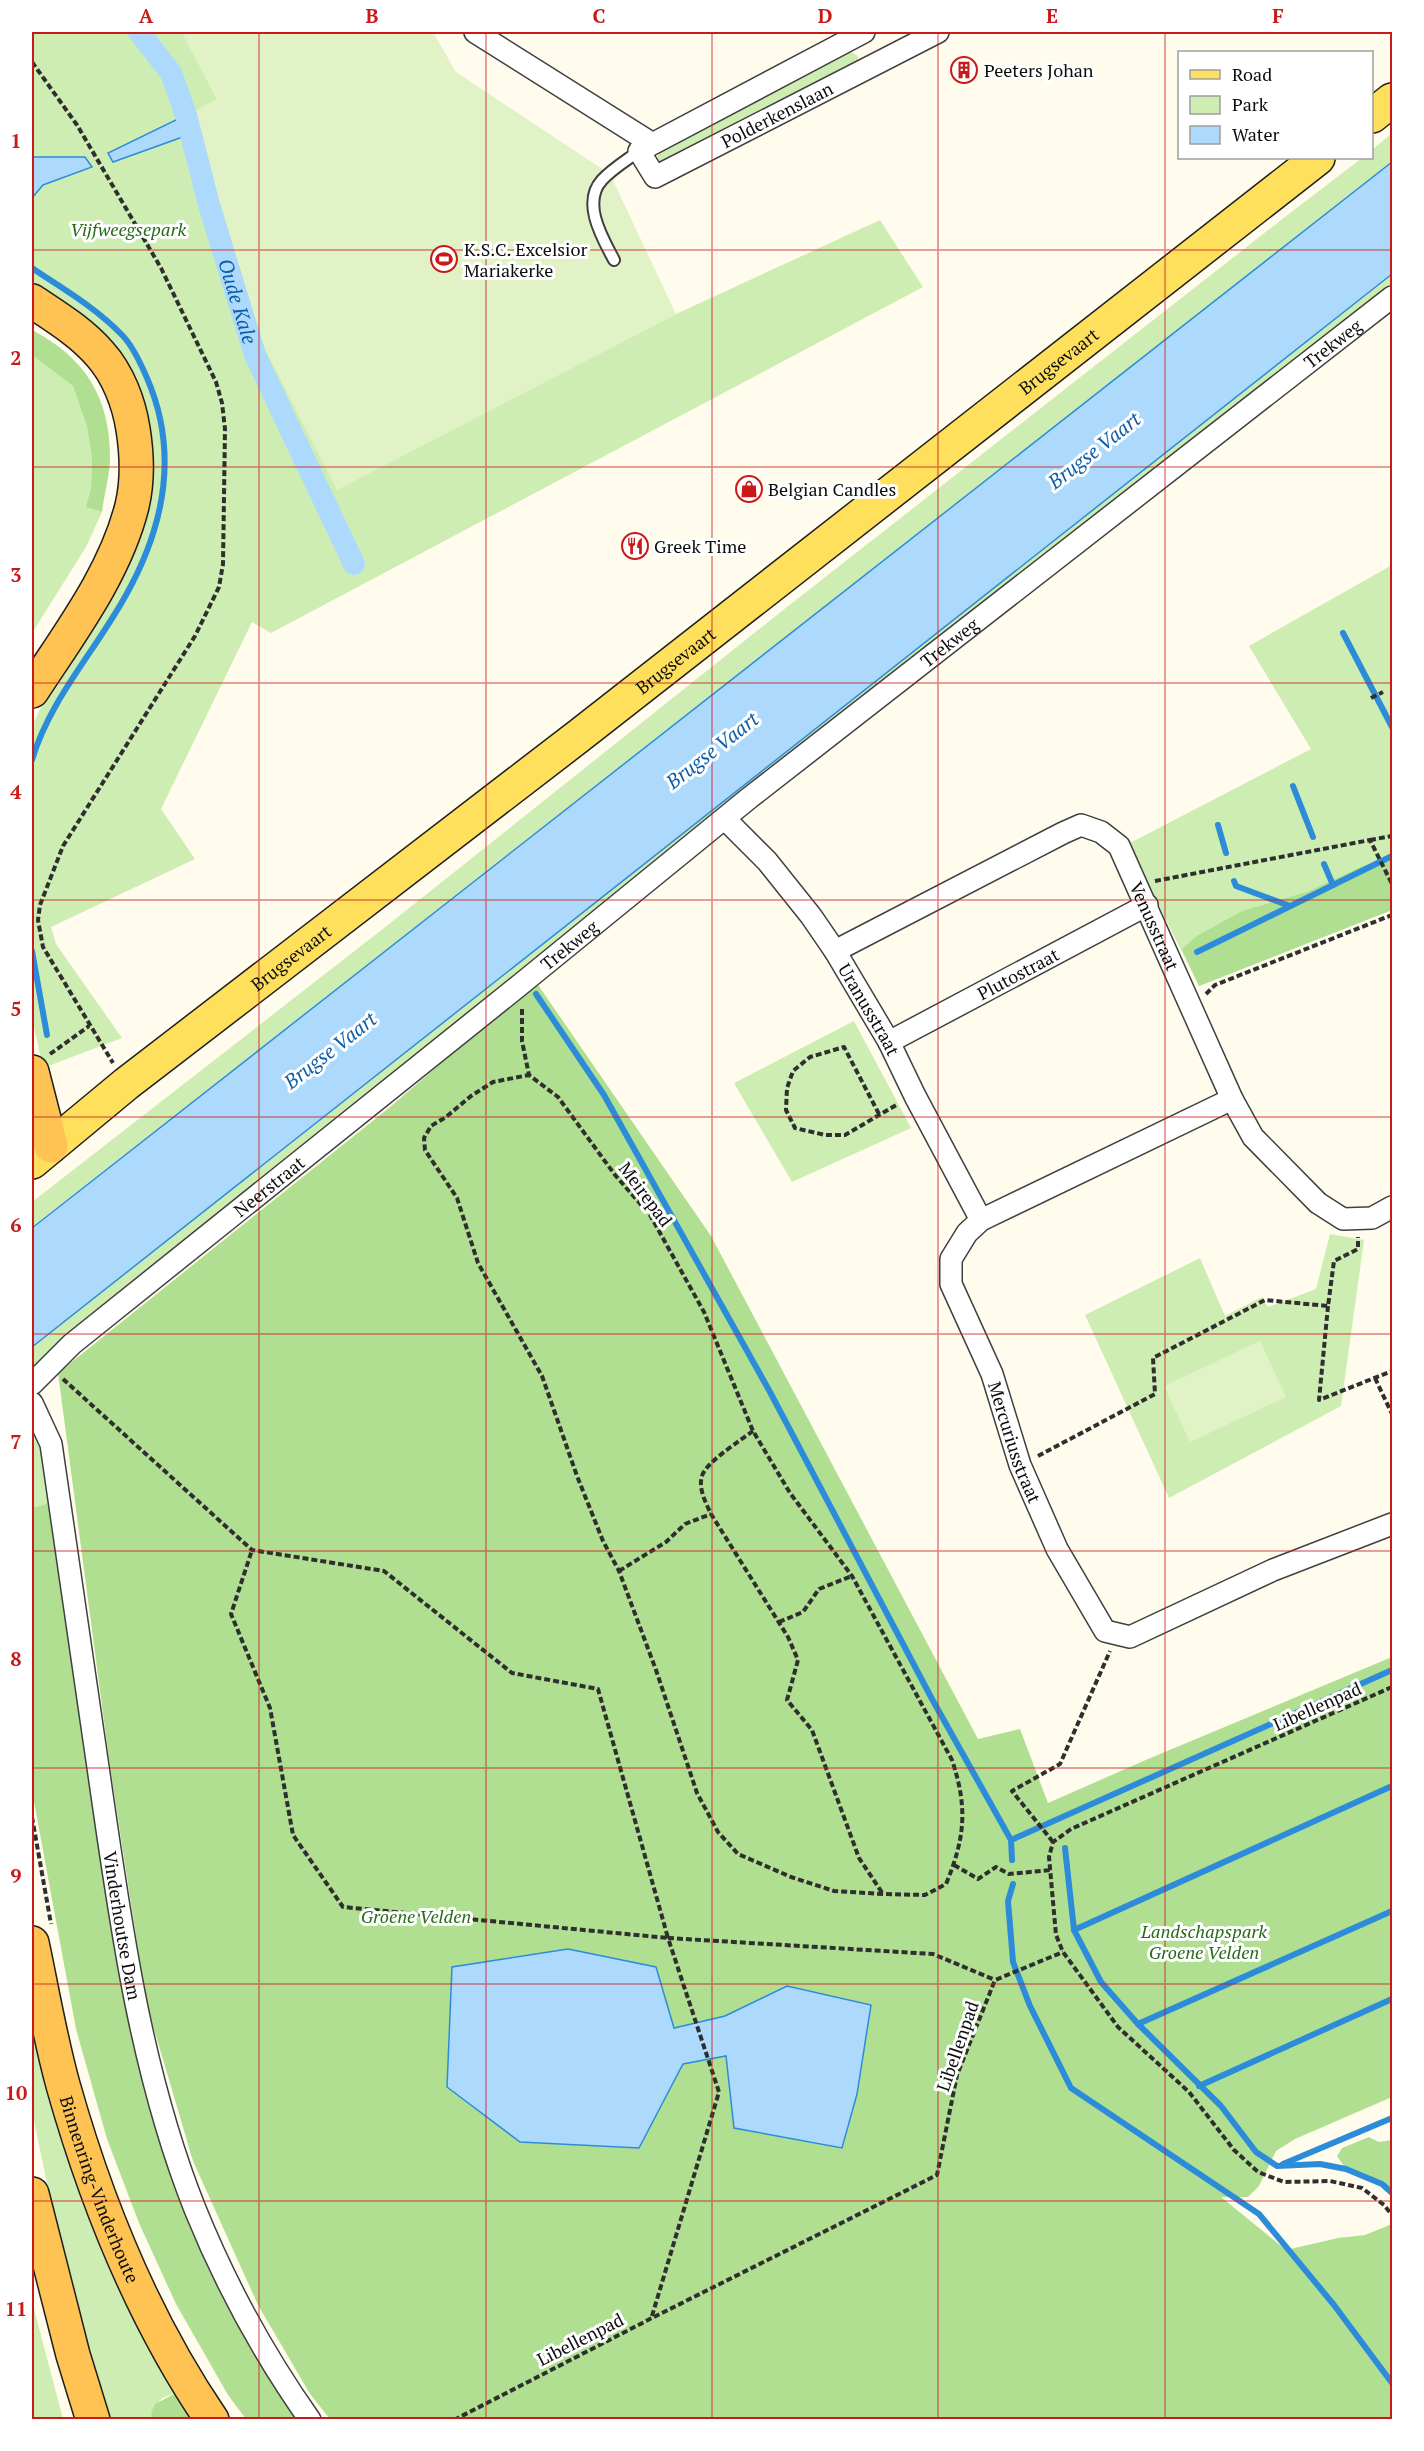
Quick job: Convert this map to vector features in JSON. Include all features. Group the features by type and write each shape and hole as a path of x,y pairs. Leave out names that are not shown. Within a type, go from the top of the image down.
{"highway":[{"path":"32,302 72,328 101,355 130,410 137,472 132,506 120,542 102,581 32,691"},
{"path":"32,320 63,339 90,364 105,388 116,415 123,471 118,503 89,574 32,665"},
{"path":"32,1072 41,1154"},
{"name":"Binnenring-Vinderhoute","path":"42,1935 63,2084 92,2175 128,2268 161,2336 212,2420"},
{"path":"32,2194 58,2299 93,2420"}],"main road":[{"path":"1373,114 1392,100"},
{"name":"Brugsevaart","path":"41,1154 126,1084 580,735 1316,159"}],"street":[{"name":"Polderkenslaan","path":"476,32 645,147 656,177 900,40 938,32"},
{"name":"Polderkenslaan","path":"645,147 864,32"},
{"name":"Trekweg","path":"516,988 725,819 1392,297"},
{"name":"Uranusstraat","path":"725,819 767,861 811,916 835,951 889,1042 981,1220"},
{"name":"Venusstraat","path":"835,951 1081,825 1101,832 1119,846 1147,904 1232,1099 1253,1137 1318,1203 1343,1219 1359,1219"},
{"name":"Plutostraat","path":"889,1042 1147,904"},
{"name":"Neerstraat","path":"32,1384 72,1344 516,988"},
{"name":"Mercuriusstraat","path":"1117,1634 1105,1631 1063,1559 1020,1465 992,1374 951,1284 951,1259 967,1233 981,1220 1232,1099"},
{"path":"1359,1219 1372,1218 1392,1207"},
{"name":"Vinderhoutse Dam","path":"32,1403 51,1444 111,1860 133,1984 151,2067 174,2148 195,2208 226,2278 261,2344 310,2420"},
{"path":"1117,1634 1130,1637 1274,1570 1392,1524"}],"lane":[{"path":"614,260 597,227 594,201 600,182 645,147"}],"path":[{"path":"32,62 77,125 111,179 161,268 216,382 225,429 224,550 219,587 195,636 63,846 40,905 38,920 43,947 126,1084"},
{"path":"1371,698 1383,692"},
{"path":"1137,885 1392,836"},
{"path":"1370,840 1392,884"},
{"path":"1192,1007 1215,985 1392,915"},
{"path":"516,988 522,1041 529,1075 493,1082 471,1096 431,1126 424,1138 425,1150 457,1198 478,1263 542,1376 577,1476 603,1540 619,1571 673,1718 697,1793 718,1832 738,1854 791,1877 834,1891 925,1896 946,1884 954,1865 978,1880 996,1867 1009,1874 1051,1870"},
{"path":"879,1114 844,1047 810,1058 793,1071 787,1088 786,1110 795,1128 825,1135 845,1135 915,1096"},
{"name":"Meirepad","path":"529,1075 558,1097 615,1175 650,1215 704,1312 753,1431 790,1493 852,1576 952,1760 961,1786 963,1818 960,1845 954,1865"},
{"path":"1359,1219 1358,1249 1334,1261 1319,1400 1392,1371"},
{"path":"1020,1465 1155,1394 1153,1358 1265,1300 1328,1306"},
{"path":"49,1366 252,1550 384,1571 512,1673 598,1689 668,1938 719,2092 652,2318"},
{"path":"1375,1378 1392,1414"},
{"path":"753,1431 711,1464 702,1476 702,1493 711,1514 779,1623 798,1660 787,1700 812,1730 859,1858 883,1894"},
{"path":"619,1571 666,1542 685,1524 711,1514"},
{"path":"252,1550 231,1614 270,1708 293,1834 343,1906 668,1938 933,1954 995,1980 1063,1952"},
{"path":"779,1623 803,1612 819,1589 852,1576"},
{"path":"1117,1634 1060,1764 1012,1791 1053,1842 1049,1857 1056,1935 1063,1952 1118,2027 1189,2092 1234,2150 1258,2172 1284,2182 1330,2181 1362,2188 1384,2205 1392,2215"},
{"name":"Libellenpad","path":"1053,1842 1071,1829 1392,1687"},
{"path":"32,1817 42,1935"},
{"name":"Libellenpad","path":"454,2420 937,2175 957,2075 995,1980"}],"green space":[{"name":"Vijfweegsepark","path":"32,32 182,32 217,99 193,113 265,348 337,489 676,314 880,220 923,287 271,633 252,622 161,809 195,859 51,927 56,944 122,1038 43,1068 32,1019 32,726 45,699 150,436 145,406 131,375 82,315 32,283"},
{"name":"K.S.C. Excelsior Mariakerke","path":"182,32 433,32 456,72 610,174 676,314 337,490 265,348 193,112 217,99"},
{"path":"851,52 858,56 859,65 665,165 658,160 658,154 665,150"},
{"path":"1392,133 1392,162 32,1227 32,1202 384,928 787,607 1290,213 1361,159 1373,159 1373,149"},
{"path":"1392,274 1392,285 490,996 131,1284 32,1370 32,1347"},
{"path":"32,330 51,341 81,367 100,400 106,418 110,461 102,512 86,507 91,489 92,459 87,427 73,386 32,355"},
{"path":"32,355 73,386 87,427 92,459 91,489 87,507 102,512 86,547 32,633"},
{"path":"1392,565 1392,910 1199,986 1128,844 1311,749 1249,646"},
{"path":"1392,861 1392,910 1199,986 1182,949 1197,936 1242,911 1307,892 1363,866"},
{"name":"Groene Velden","path":"536,982 711,1236 978,1739 1020,1729 1048,1803 1392,1657 1392,2097 1295,2139 1276,2151 1259,2186 1248,2197 1221,2197 1286,2250 1338,2238 1365,2235 1392,2224 1392,2419 330,2419 310,2394 258,2305 193,2161 146,2002 110,1766 58,1373 390,1107"},
{"path":"854,1021 911,1128 792,1182 734,1083"},
{"path":"1330,1234 1364,1240 1341,1406 1169,1498 1085,1315 1200,1258 1225,1316 1262,1297 1268,1307 1316,1289"},
{"path":"1260,1341 1286,1397 1190,1442 1164,1386"},
{"path":"32,1433 38,1439 45,1455 49,1503 32,1508"},
{"path":"49,1503 142,2066 300,2419 246,2419 228,2395 176,2304 139,2223 107,2139 76,2029 32,1791 32,1508"},
{"path":"32,2022 176,2393 162,2398 151,2413 152,2419 108,2419 68,2285 32,2111"},
{"path":"1369,2137 1379,2142 1392,2140 1392,2191 1382,2184 1346,2169 1337,2156 1342,2148"},
{"path":"32,2301 63,2419 32,2419"},
{"path":"176,2393 192,2419 152,2419 151,2413 155,2404"}],"water":[{"path":"186,115 191,134 113,162 108,153"},
{"path":"32,157 85,157 92,167 43,185 32,198"},
{"name":"Brugse Vaart","path":"1392,162 1392,274 32,1347 32,1228"},
{"path":"568,1949 656,1967 674,2028 725,2016 787,1986 871,2005 857,2094 842,2148 734,2128 726,2056 683,2064 639,2148 520,2142 447,2087 452,1967"}],"waterway":[{"name":"Oude Kale","path":"139,32 171,73 186,115 209,205 255,355 354,564"},
{"path":"32,268 101,316 130,344 145,373 157,406 163,434 164,461 163,489 158,516 139,569 114,615 50,716 32,760"},
{"path":"1343,633 1392,727"},
{"path":"1293,786 1313,837"},
{"path":"1218,825 1226,853"},
{"path":"1197,952 1392,856"},
{"path":"1324,864 1333,885"},
{"path":"1234,881 1236,886 1290,906"},
{"path":"32,951 47,1035"},
{"path":"536,994 604,1095 770,1392 932,1699 1011,1840"},
{"path":"1012,1860 1011,1840 1392,1670"},
{"path":"1074,1930 1392,1786"},
{"path":"1065,1848 1074,1930 1101,1982 1138,2024 1221,2106 1256,2152 1277,2166 1320,2164 1346,2169 1382,2184 1392,2193"},
{"path":"1013,1884 1008,1901 1013,1962 1030,2006 1071,2088 1259,2214 1334,2305 1392,2383"},
{"path":"1138,2024 1392,1911"},
{"path":"1199,2086 1392,1999"},
{"path":"1283,2164 1392,2118"}],"place":[{"name":"Peeters Johan","path":"964,70"},
{"name":"K.S.C. Excelsior Mariakerke","path":"444,259"},
{"name":"Belgian Candles","path":"749,489"},
{"name":"Greek Time","path":"635,546"}],"park label":[{"name":"Landschapspark Groene Velden","path":"1204,1941"}]}
